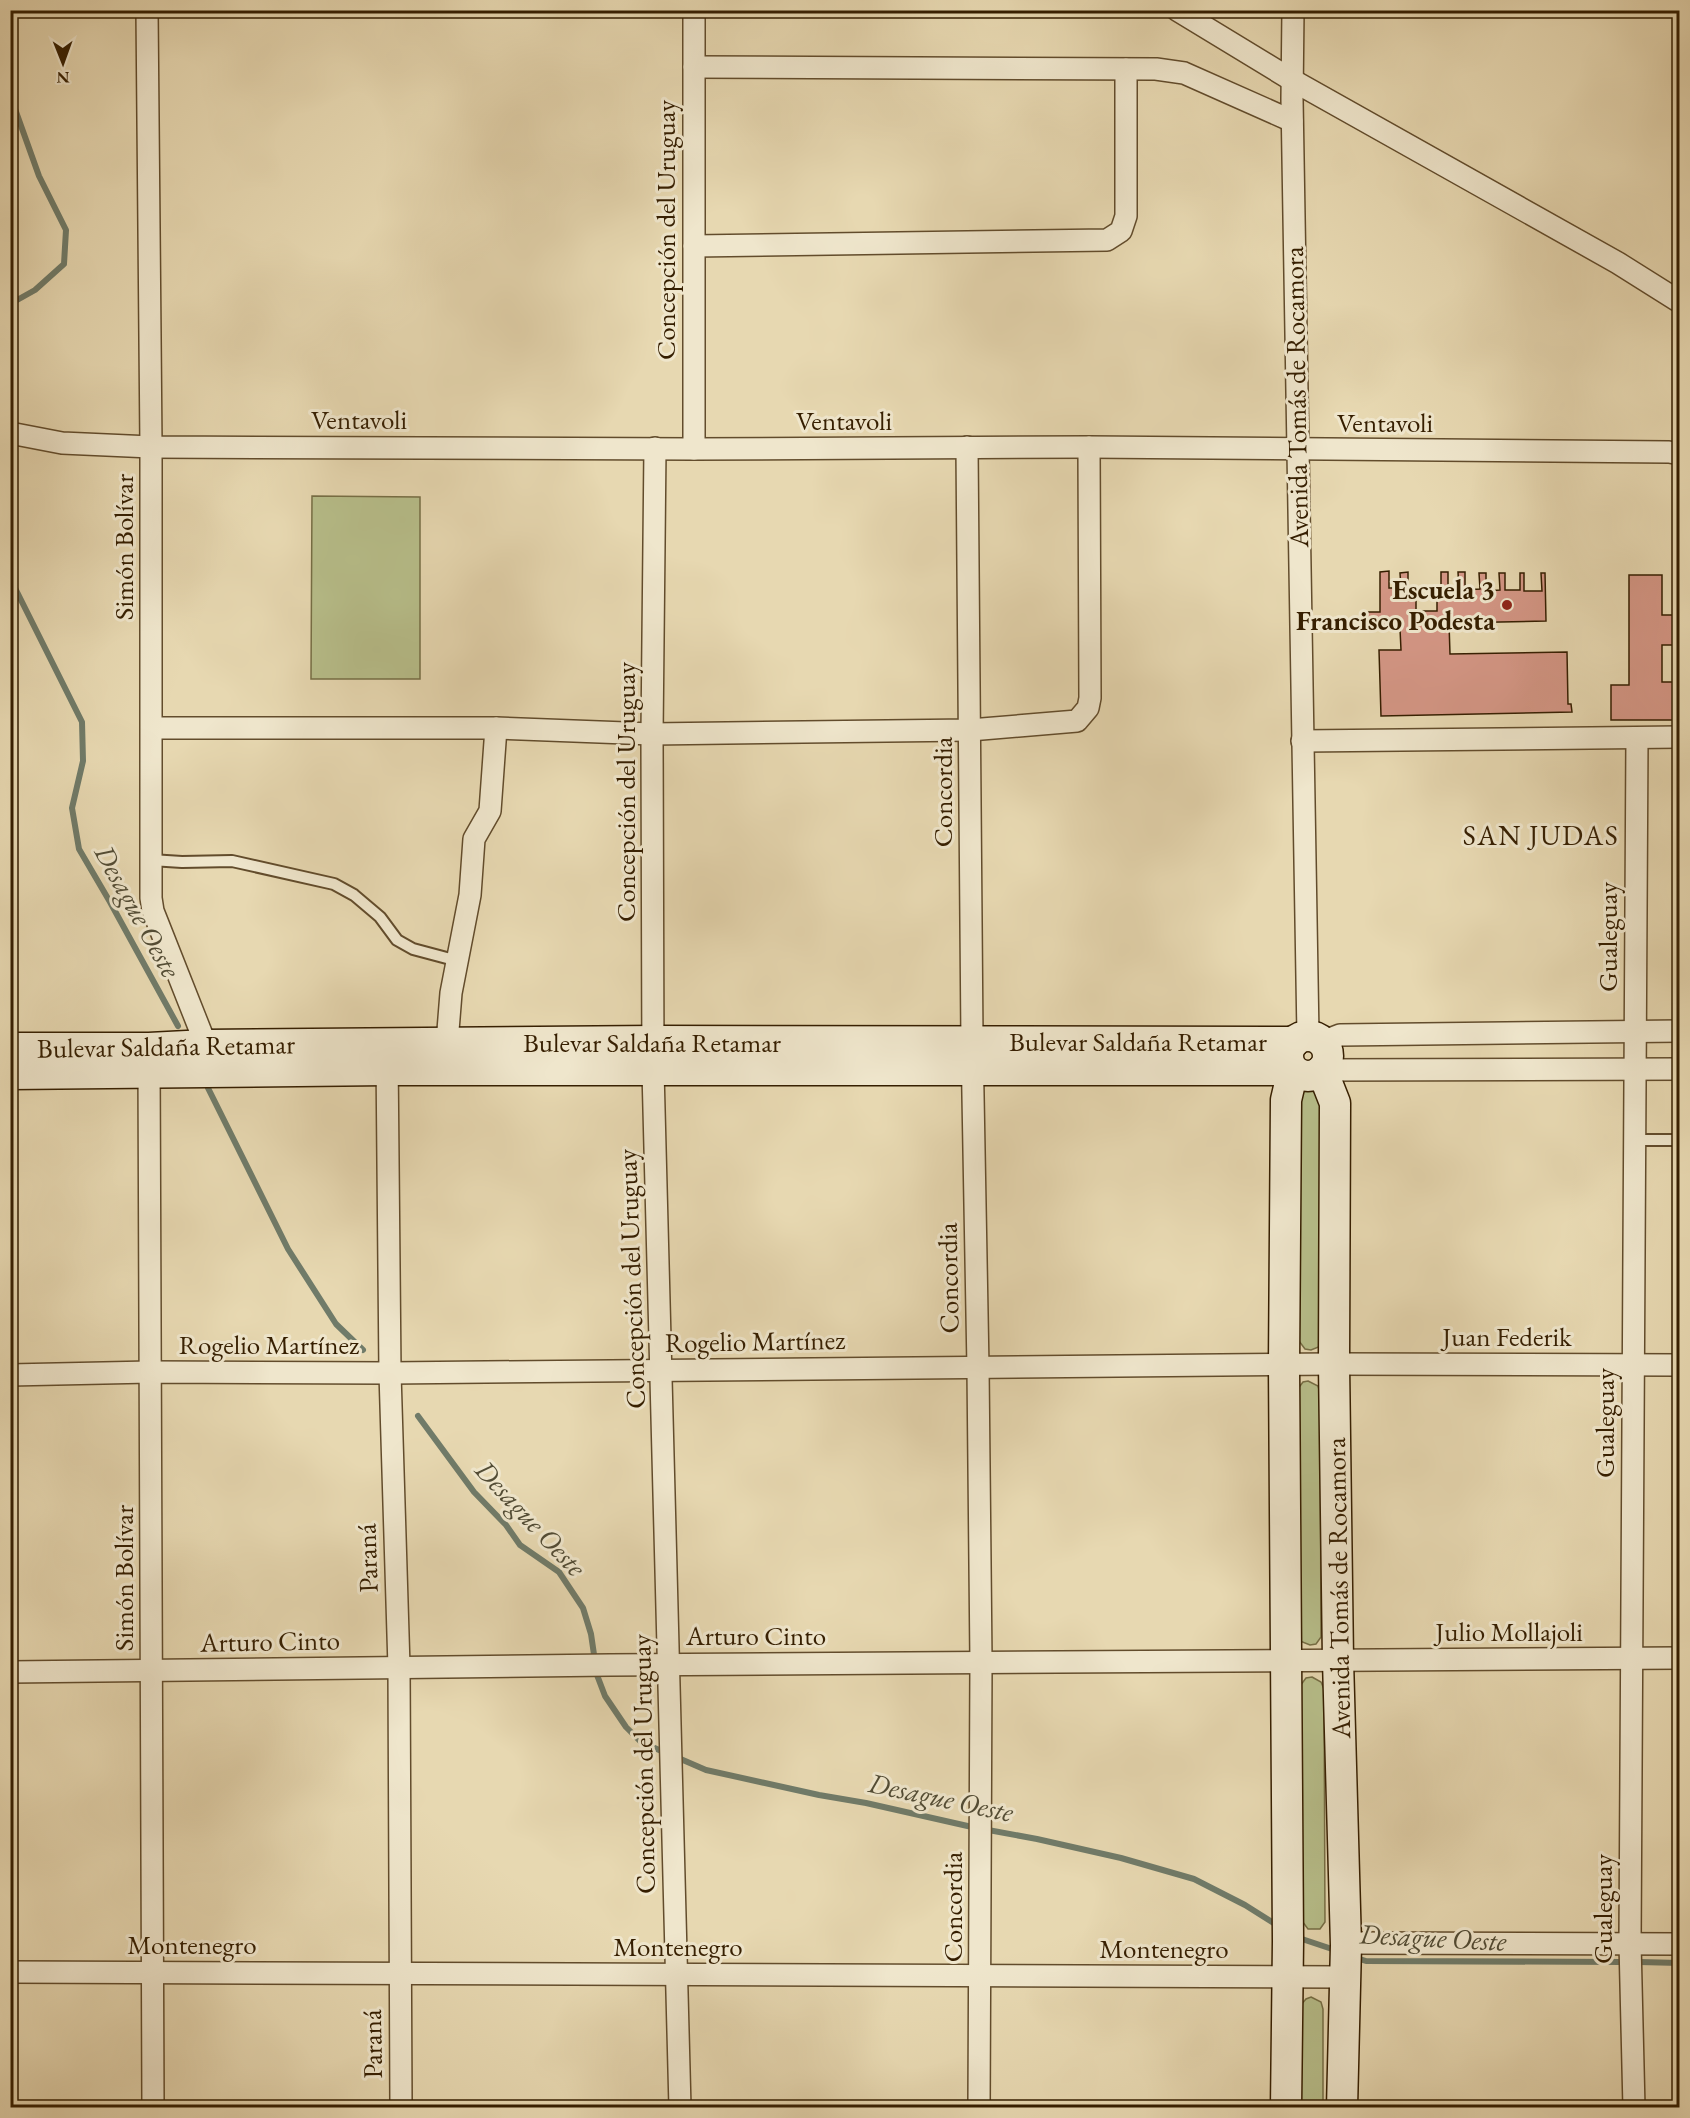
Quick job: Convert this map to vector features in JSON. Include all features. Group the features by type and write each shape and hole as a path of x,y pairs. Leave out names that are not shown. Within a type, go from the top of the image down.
{"street":[{"name":"Simón Bolívar","path":"147,10 153,911 210,1059"},
{"name":"Concepción del Uruguay","path":"694,10 694,449"},
{"path":"1177,10 1292,80 1618,262 1680,302"},
{"name":"Avenida Tomás de Rocamora","path":"1286,2108 1288,1932 1284,1365 1287,1100 1308,1052 1292,121 1293,10"},
{"path":"694,67 1156,69 1184,74 1292,121"},
{"path":"694,246 1107,240 1120,231 1126,216 1126,69"},
{"name":"Ventavoli","path":"10,433 62,443 151,447 694,449 1089,447 1680,454"},
{"name":"Concordia","path":"968,447 972,1041 981,1662 979,2108"},
{"path":"152,728 496,728 652,734 970,730 1077,722 1088,708 1089,447"},
{"name":"Concepción del Uruguay","path":"655,448 652,734 653,1071 680,2108"},
{"path":"447,1043 451,993 470,895 474,839 490,811 496,728"},
{"path":"1302,741 1680,737"},
{"name":"Gualeguay","path":"1634,2108 1630,1943 1637,738"},
{"name":"Bulevar Saldaña Retamar","path":"10,1074 149,1061 387,1057 653,1071 973,1071 1308,1052 1340,1035 1680,1031"},
{"name":"Bulevar Saldaña Retamar","path":"387,1057 447,1043 972,1041 1308,1052 1635,1069 1680,1069"},
{"name":"Bulevar Saldaña Retamar","path":"10,1048 149,1061"},
{"name":"Avenida Tomás de Rocamora","path":"1308,1052 1335,1103 1334,1364 1345,1957 1342,2108"},
{"name":"Paraná","path":"387,1057 390,1373 399,1667 400,2108"},
{"name":"Simón Bolívar","path":"149,1061 153,2108"},
{"name":"Juan Federik","path":"1284,1365 1680,1365"},
{"name":"Rogelio Martínez","path":"10,1375 150,1372 390,1373 1284,1365"},
{"name":"Julio Mollajoli","path":"1286,1660 1680,1658"},
{"name":"Arturo Cinto","path":"10,1672 669,1664 1286,1660"},
{"name":"Montenegro","path":"10,1972 1288,1977 1345,1957 1630,1943 1680,1944"}],"lane":[{"path":"151,860 232,861 334,884 354,895 380,917 397,940 413,949 458,961"},
{"path":"1635,1140 1680,1140"}],"green space":[{"path":"312,496 420,497 420,679 311,679"},
{"path":"1305,1087 1315,1087 1322,1095 1321,1346 1311,1350 1305,1349 1299,1341 1298,1098"},
{"path":"1308,1381 1318,1386 1320,1393 1321,1637 1316,1644 1310,1645 1300,1641 1297,1390 1303,1382"},
{"path":"1312,1677 1321,1682 1324,1689 1325,1922 1320,1929 1308,1929 1302,1921 1300,1686 1306,1678"},
{"path":"1311,1997 1321,2002 1323,2009 1323,2107 1299,2108 1300,2006"}],"building":[{"path":"1389,571 1389,588 1401,588 1400,573 1408,572 1408,590 1416,589 1416,611 1437,611 1437,591 1441,591 1441,572 1448,572 1448,589 1459,589 1458,572 1465,572 1465,590 1480,589 1479,573 1486,573 1486,591 1500,590 1499,573 1505,573 1505,590 1520,590 1520,573 1524,573 1524,591 1542,591 1541,573 1545,573 1546,621 1449,623 1450,654 1567,652 1568,704 1571,704 1572,712 1381,716 1379,650 1401,650 1400,629 1368,629 1367,612 1380,612 1380,572"},
{"path":"1629,575 1662,575 1662,615 1680,615 1680,645 1662,645 1662,682 1680,682 1680,720 1611,720 1611,685 1629,685"}],"waterway":[{"name":"Desague Oeste","path":"10,95 39,176 66,230 64,264 35,290 10,304"},
{"name":"Desague Oeste","path":"10,578 82,722 83,761 72,808 79,849 178,1026"},
{"name":"Desague Oeste","path":"208,1088 288,1249 336,1324 363,1350"},
{"name":"Desague Oeste","path":"418,1416 474,1492 506,1525 520,1545 559,1572 583,1608 591,1634 597,1675 605,1696 626,1727 641,1742 666,1753"},
{"name":"Desague Oeste","path":"676,1757 706,1770 1121,1858 1194,1879 1245,1905 1280,1927"},
{"name":"Desague Oeste","path":"1296,1937 1338,1951"},
{"name":"Desague Oeste","path":"1353,1957 1366,1961 1622,1962"},
{"name":"Desague Oeste","path":"1639,1962 1680,1963"}],"place":[{"name":"Escuela 3 Francisco Podesta","path":"1507,605"}],"district":[{"name":"SAN JUDAS","path":"1541,835"}]}
